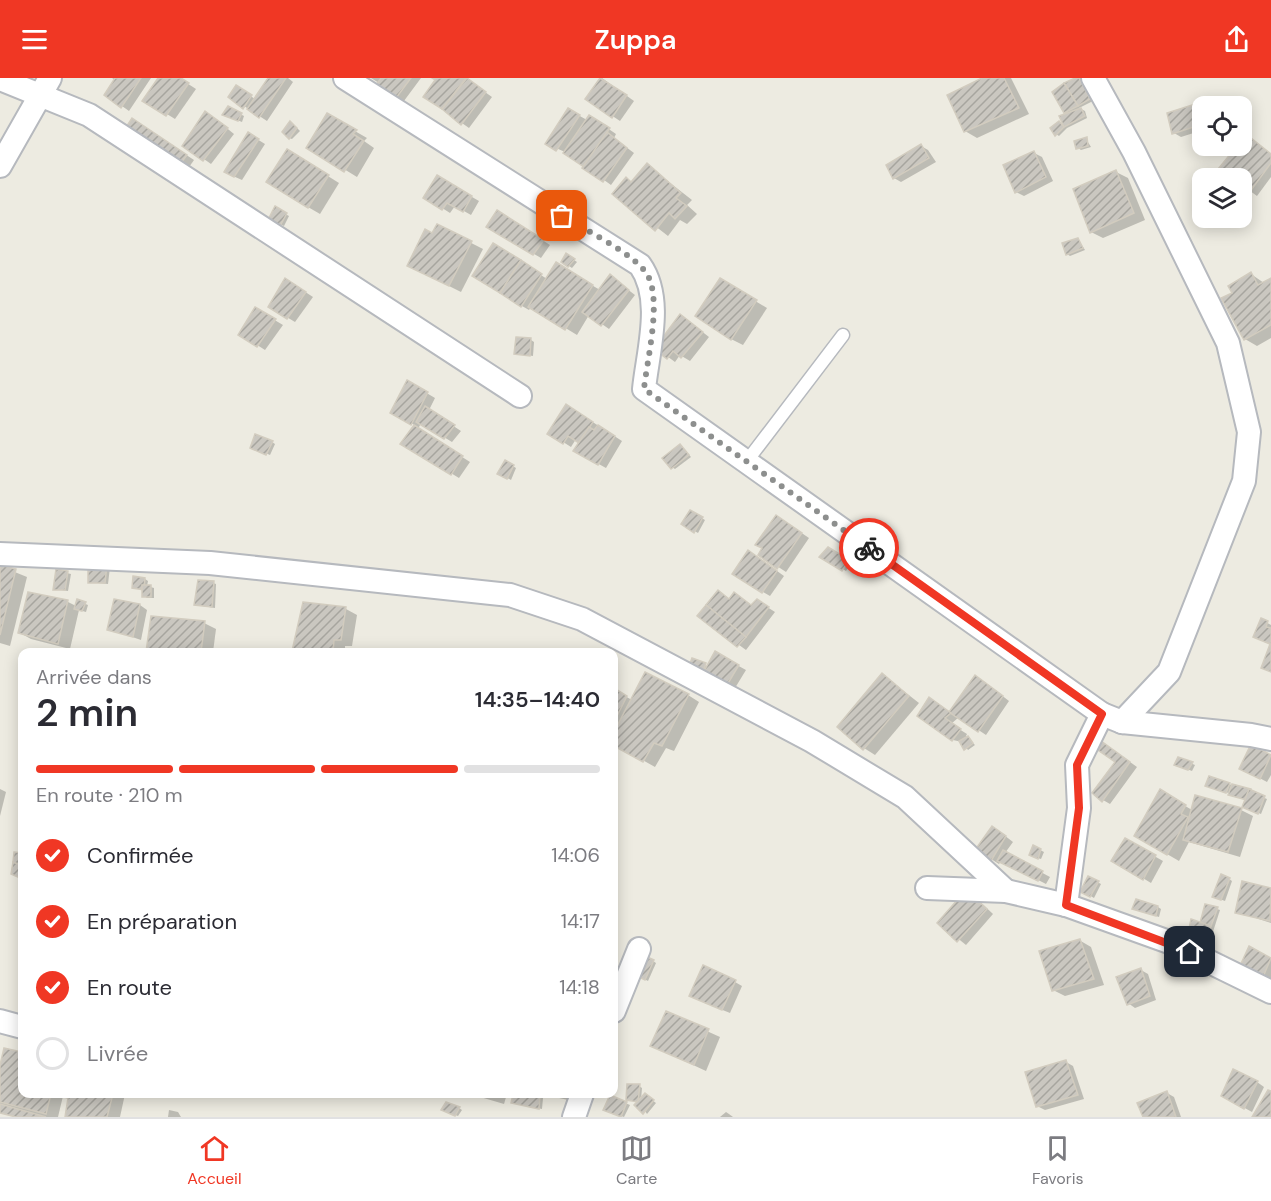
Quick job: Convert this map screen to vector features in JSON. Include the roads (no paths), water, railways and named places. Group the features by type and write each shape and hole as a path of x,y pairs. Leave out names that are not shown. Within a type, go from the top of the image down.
{"street":[{"path":"345,78 640,265 650,278 653,305 644,389 1112,718 1271,739"},
{"path":"1066,905 1079,808 1077,765 1112,718 1169,672 1244,481 1249,432 1228,343 1134,152 1093,78"},
{"path":"0,79 44,87 520,396"},
{"path":"0,166 44,87"},
{"path":"0,554 210,563 498,594 582,619 812,741 905,797 1006,891"},
{"path":"927,888 1006,891 1066,905 1169,942 1271,992"},
{"path":"618,1001 639,949"},
{"path":"0,1021 18,1026"},
{"path":"574,1117 581,1098"}],"lane":[{"path":"747,461 843,335"}]}
